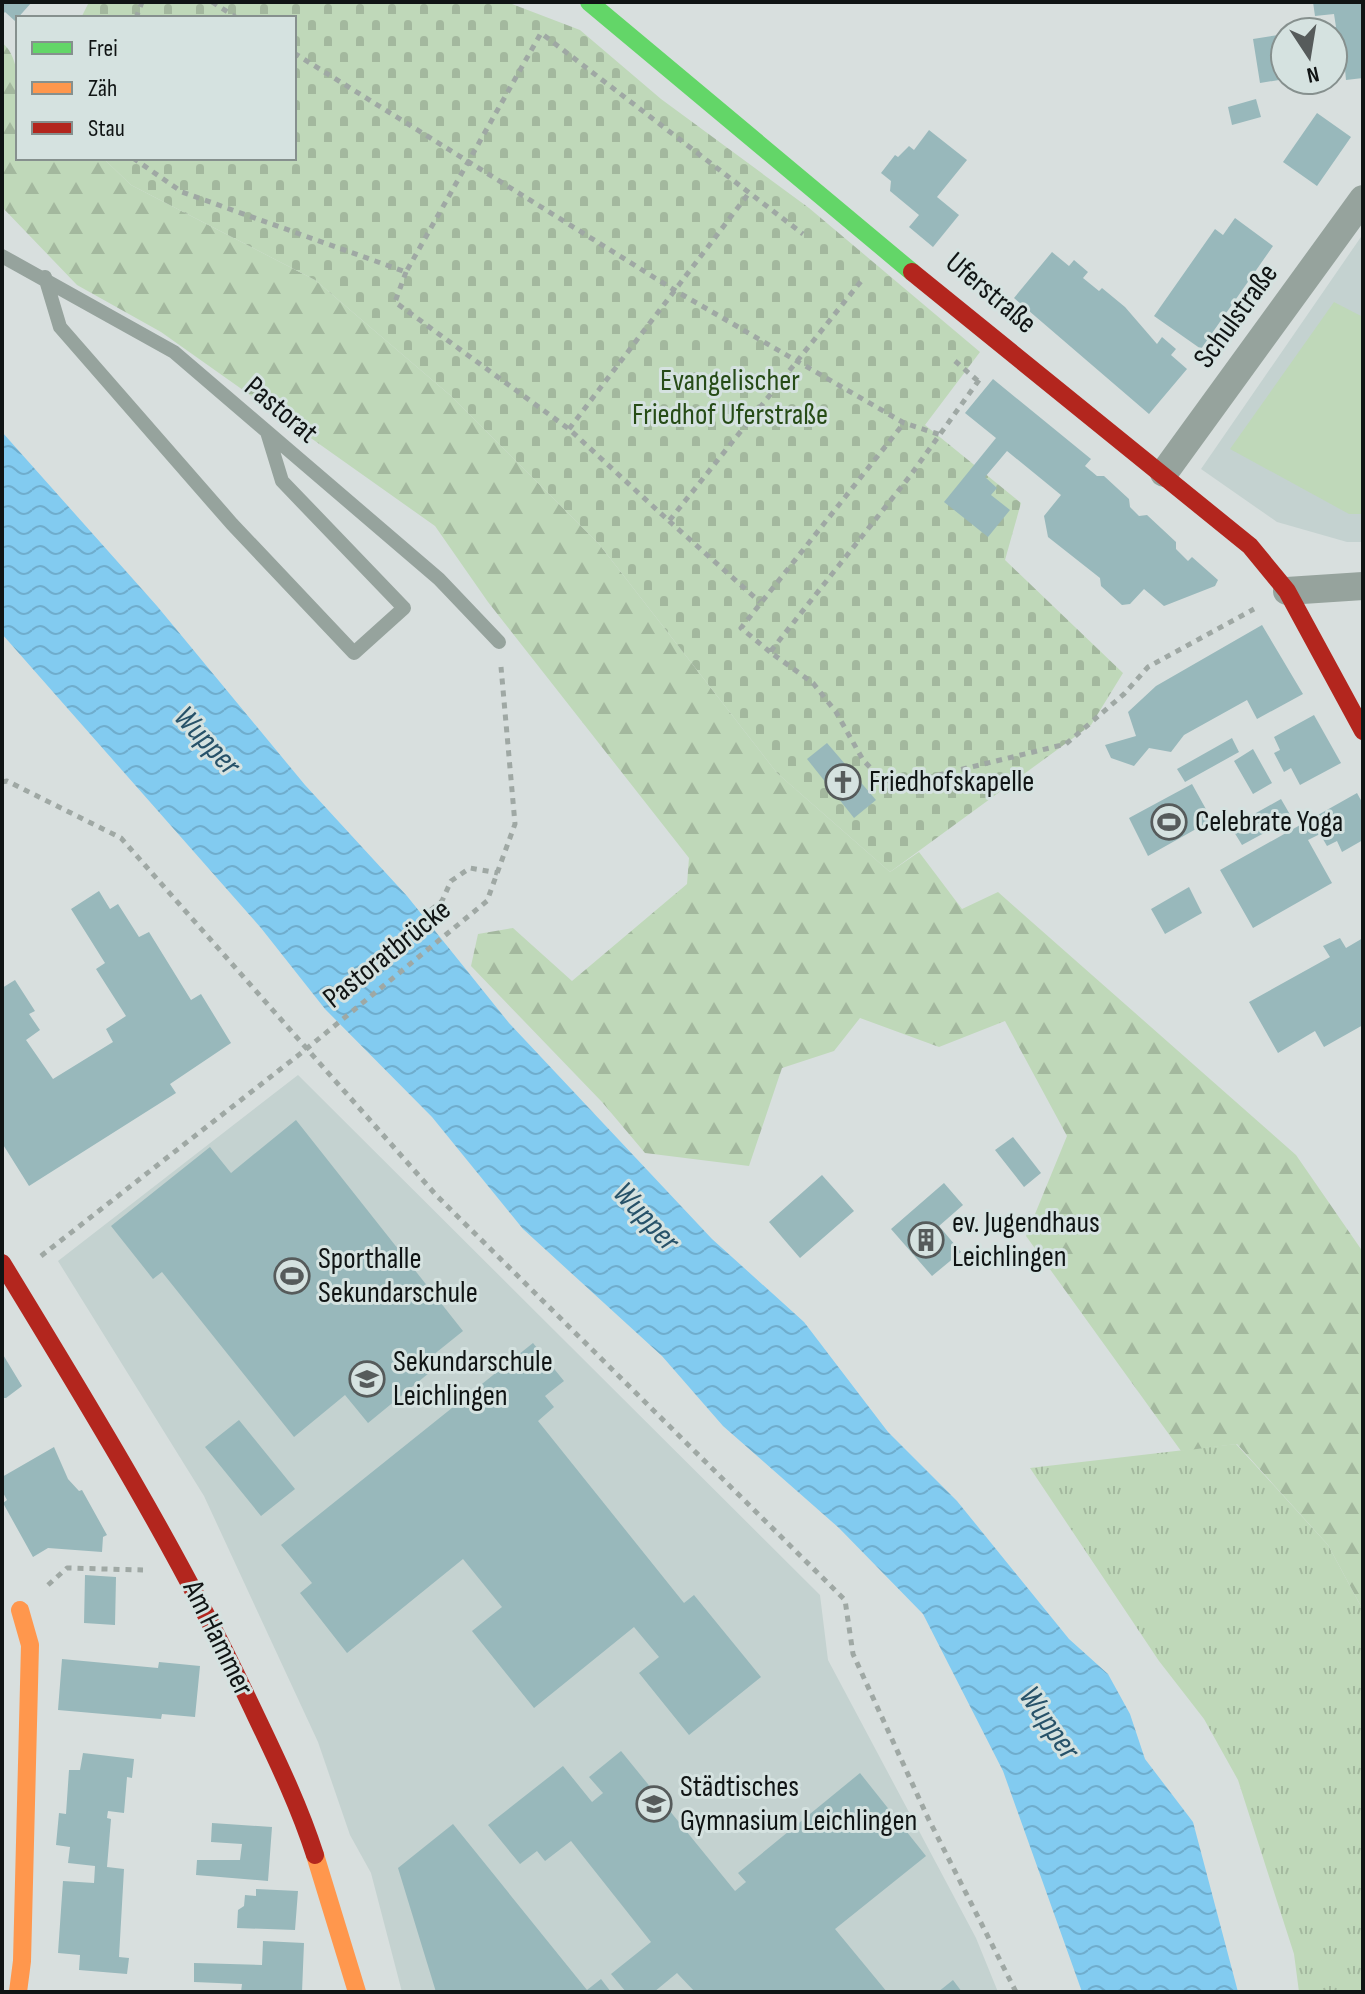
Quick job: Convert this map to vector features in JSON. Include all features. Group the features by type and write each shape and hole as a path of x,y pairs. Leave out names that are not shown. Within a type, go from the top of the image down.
{"street":[{"name":"Uferstraße","path":"589,2 1005,349 1164,473 1250,546 1287,591 1363,731"},
{"name":"Schulstraße","path":"1164,473 1363,199"},
{"path":"1287,591 1363,586"},
{"name":"Am Hammer","path":"5,1276 29,1307 126,1465 195,1588 291,1792 312,1846 357,1992"},
{"path":"18,1992 22,1961 30,1645 20,1610"}],"lane":[{"name":"Pastorat","path":"2,256 45,277 174,352 439,579 499,642"},
{"path":"45,277 60,327 232,524 354,653 404,608 282,481 267,432"}],"path":[{"path":"212,2 234,16"},
{"path":"760,602 569,429 395,302 406,272 541,33 812,241"},
{"path":"296,54 676,291 904,423 941,435"},
{"path":"136,160 182,192 406,272"},
{"path":"569,429 749,193"},
{"path":"850,270 874,290"},
{"path":"669,521 862,280"},
{"path":"770,652 1005,349"},
{"path":"943,351 978,381"},
{"path":"904,423 741,628 813,683 836,712 863,760 889,787 1066,744 1124,694 1148,667 1287,591"},
{"path":"431,910 442,901 451,881 470,868 498,873 515,824 499,642"},
{"path":"2,782 7,781 121,838 436,1195 845,1600 853,1654 928,1818 1016,1992"},
{"name":"Pastoratbrücke","path":"5,1276 305,1050 487,901 498,873"},
{"path":"20,1610 67,1568 153,1571"}],"shaded area":[{"path":"1363,234 1363,542 1347,542 1277,522 1201,469"},
{"name":"Sekundarschule Leichlingen","path":"298,1075 820,1595 828,1660 976,1938 998,1992 402,1992 371,1873 350,1835 318,1742 204,1496 58,1261"}],"green space":[{"name":"Evangelischer Friedhof Uferstraße","path":"89,2 507,2 580,30 661,99 809,208 980,352 925,425 1021,503 1005,560 1123,673 1091,725 890,872 777,773 599,544 451,396 315,280 131,185 105,160 296,160 296,16 82,16"},
{"path":"2,43 10,52 16,69 16,160 105,160 131,185 315,280 451,396 599,544 777,773 890,872 919,852 962,909 998,892 1296,1155 1363,1252 1363,1610 1328,1545 1237,1444 1181,1451 1026,1236 1067,1136 1005,1021 939,1047 860,1018 834,1051 782,1068 749,1166 645,1153 602,1102 471,966 478,934 513,928 572,981 687,884 689,858 488,602 435,526 161,332 77,285 2,207"},
{"path":"1334,302 1363,317 1363,514 1349,514 1230,449"},
{"path":"1236,1444 1328,1545 1363,1610 1363,1992 1299,1992 1294,1954 1238,1780 1204,1719 1159,1661 1030,1468"}],"water":[{"name":"Wupper","path":"2,432 157,606 305,785 407,896 509,1023 712,1239 804,1322 888,1432 957,1501 1069,1639 1108,1674 1130,1714 1145,1759 1193,1822 1238,1992 1082,1992 1003,1771 923,1614 839,1528 723,1426 662,1356 523,1229 432,1117 325,1009 261,928 2,634"}],"building":[{"path":"2,2 32,2 16,16 15,21 5,12 2,15"},
{"path":"1313,2 1363,2 1363,78 1349,80 1349,16 1315,16"},
{"path":"1269,36 1269,82 1260,83 1253,39"},
{"path":"1256,99 1261,117 1232,125 1228,107"},
{"path":"1317,113 1351,137 1317,186 1283,162"},
{"path":"929,130 967,160 937,197 959,215 933,247 909,227 919,215 890,191 891,181 881,173 895,155 898,157 909,146 914,150"},
{"path":"1235,218 1273,246 1201,349 1154,316 1215,229 1223,235"},
{"path":"1052,252 1069,266 1074,260 1088,272 1083,278 1099,291 1102,288 1125,307 1157,344 1162,337 1176,349 1171,355 1187,369 1149,414 1014,298"},
{"path":"993,379 1091,459 1085,466 1097,476 1104,476 1129,499 1130,507 1139,516 1147,515 1176,542 1176,549 1188,561 1192,557 1218,580 1215,586 1164,606 1144,589 1130,604 1122,605 1101,586 1100,578 1048,537 1044,516 1061,495 1007,451 985,477 997,488 991,495 1010,510 988,537 944,502 996,438 965,413"},
{"path":"1262,625 1303,694 1257,719 1247,700 1184,735 1171,752 1149,748 1134,766 1111,758 1105,745 1136,736 1128,712 1156,686"},
{"path":"1314,715 1341,763 1300,785 1291,768 1284,772 1274,753 1280,750 1274,737"},
{"path":"1232,738 1239,752 1185,782 1177,769"},
{"name":"Friedhofskapelle","path":"827,743 876,800 854,818 807,759"},
{"path":"1253,749 1272,783 1253,794 1234,761"},
{"path":"1192,784 1212,820 1148,856 1129,818"},
{"path":"1357,793 1363,804 1363,840 1342,852 1337,841 1327,846 1320,834 1308,840 1332,883 1253,928 1220,870"},
{"path":"1281,799 1292,818 1242,845 1231,827"},
{"path":"1189,887 1202,913 1165,934 1151,909"},
{"path":"99,891 110,909 118,904 139,937 149,932 191,1000 201,994 231,1043 170,1084 176,1093 29,1186 2,1143 2,988 15,980 35,1011 29,1014 40,1030 26,1040 53,1079 113,1042 106,1029 126,1016 96,969 105,963 71,909"},
{"path":"1340,938 1346,948 1363,938 1363,1025 1324,1047 1315,1031 1278,1053 1249,1002 1330,957 1323,946"},
{"name":"Sporthalle Sekundarschule","path":"296,1120 463,1331 422,1364 429,1373 368,1423 345,1395 294,1437 162,1272 153,1279 111,1226 210,1147 231,1173"},
{"path":"1013,1137 1041,1173 1024,1187 995,1150"},
{"path":"822,1175 854,1211 800,1258 769,1222"},
{"name":"ev. Jugendhaus Leichlingen","path":"944,1183 963,1205 939,1226 961,1252 932,1276 891,1229"},
{"name":"Sekundarschule Leichlingen","path":"533,1343 564,1381 545,1396 554,1407 538,1421 684,1603 694,1595 761,1677 689,1735 639,1673 659,1657 634,1627 534,1708 472,1631 502,1607 463,1559 347,1653 300,1593 312,1583 281,1545"},
{"path":"2,1353 22,1386 6,1398 2,1398"},
{"path":"239,1420 295,1489 261,1516 205,1447"},
{"path":"54,1447 68,1479 79,1491 82,1490 107,1535 103,1537 102,1552 48,1548 33,1557 3,1503 7,1500 2,1491 2,1477"},
{"path":"85,1575 116,1577 115,1625 84,1623"},
{"path":"62,1659 158,1668 159,1662 200,1666 195,1717 162,1714 161,1719 58,1710"},
{"path":"621,1751 735,1891 746,1882 738,1873 860,1773 926,1856 835,1929 887,1992 695,1992 677,1973 654,1992 626,1992 611,1974 651,1942 571,1841 545,1861 537,1851 520,1864 488,1825 563,1766 592,1802 603,1793 589,1777"},
{"path":"83,1753 134,1759 132,1778 127,1777 124,1813 108,1811 107,1818 111,1819 107,1867 124,1869 119,1957 129,1958 127,1974 79,1970 80,1955 58,1953 63,1881 94,1883 95,1866 68,1863 70,1847 56,1845 59,1813 66,1814 69,1770 80,1770"},
{"path":"212,1823 272,1827 268,1881 196,1875 197,1860 240,1860 242,1844 211,1842"},
{"path":"453,1824 587,1990 601,1979 611,1992 436,1992 398,1868"},
{"path":"256,1889 298,1891 295,1930 237,1928 238,1910 244,1906 245,1895 256,1896"},
{"path":"263,1941 304,1943 302,1992 241,1992 242,1984 194,1982 194,1963 262,1965"},
{"path":"953,1980 962,1992 938,1992"}],"traffic: fast":[{"path":"589,2 912,272"}],"traffic: slow":[{"path":"18,1992 22,1961 30,1645 20,1610"},
{"path":"315,1855 357,1992"}],"traffic: jam":[{"path":"912,272 1250,546 1287,591 1363,731"},
{"path":"2,1263 98,1422 189,1583 273,1753 315,1855"}],"place":[{"name":"Friedhofskapelle","path":"843,782"},
{"name":"Celebrate Yoga","path":"1169,822"},
{"name":"ev. Jugendhaus Leichlingen","path":"926,1240"},
{"name":"Sporthalle Sekundarschule","path":"292,1276"},
{"name":"Sekundarschule Leichlingen","path":"367,1379"},
{"name":"Städtisches Gymnasium Leichlingen","path":"654,1804"}]}
